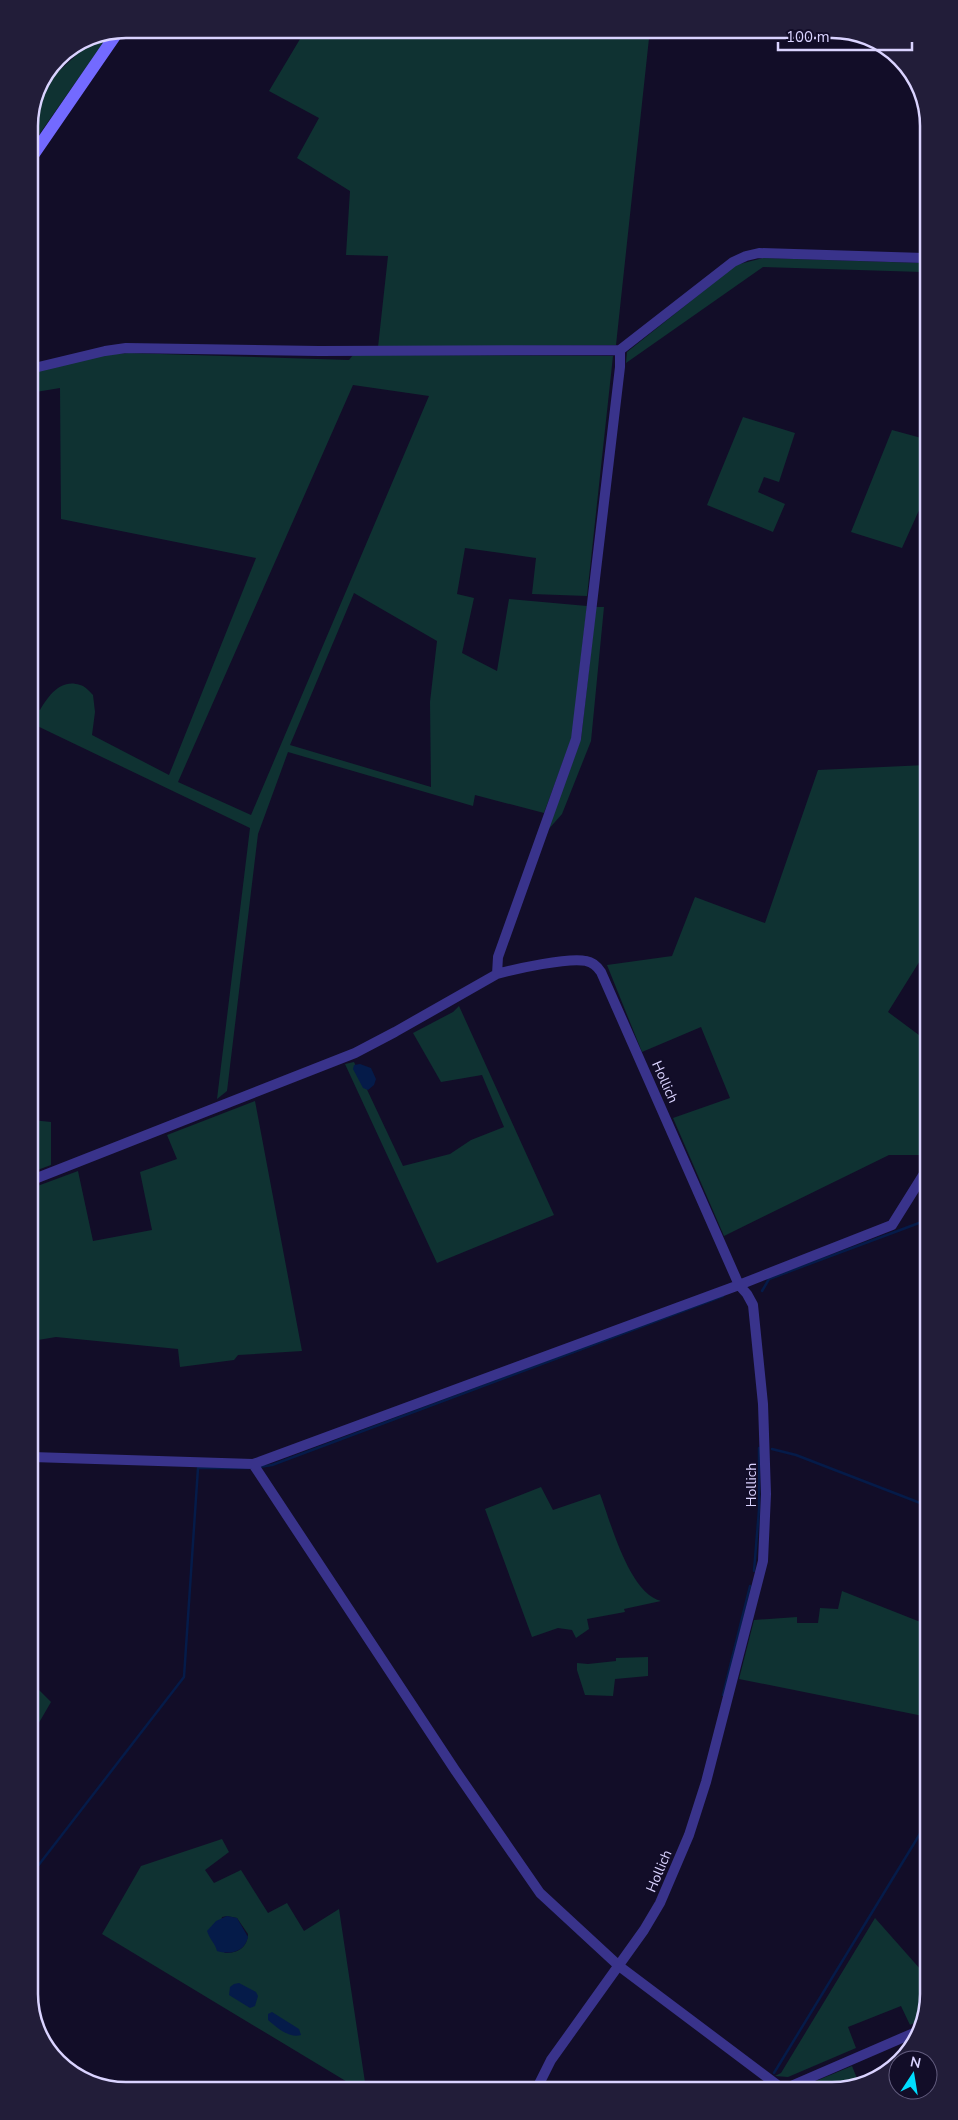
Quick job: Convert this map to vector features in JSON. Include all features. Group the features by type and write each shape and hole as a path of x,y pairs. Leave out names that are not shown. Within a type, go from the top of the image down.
{"main road":[{"path":"38,148 113,38"}],"street":[{"path":"38,367 105,351 126,348 319,351 620,350 734,262 746,256 775,253 920,258"},
{"path":"497,974 498,957 576,739 620,367 620,350"},
{"name":"Hollich","path":"38,1178 355,1052 395,1032 497,974 518,968 578,960 585,960 598,967 739,1285 747,1294 752,1305 763,1404 766,1494 763,1561 706,1782 689,1835 660,1903 644,1930 551,2060 540,2082"},
{"path":"38,1456 252,1464 739,1285 892,1225 920,1180"},
{"path":"252,1464 540,1893 619,1966 773,2082"},
{"path":"800,2082 911,2034"}],"green space":[{"path":"301,38 649,38 616,345 378,347 388,256 346,255 350,191 297,158 319,118 269,91"},
{"path":"106,40 38,136 39,109 42,97 52,78 84,48"},
{"path":"763,258 920,263 920,272 763,267 626,363 627,352 736,265"},
{"path":"129,353 349,360 353,355 613,356 587,596 532,594 536,558 465,548 457,594 474,598 462,653 497,671 509,599 587,606 572,737 544,813 475,795 473,806 288,752 258,834 227,1091 217,1099 250,828 38,726 38,709 40,710 51,694 61,686 73,683 82,686 93,695 95,712 92,735 169,775 256,558 61,519 60,388 38,392 38,371 100,355","holes":["353,385 429,396 251,815 178,782","354,593 437,641 430,702 431,787 290,745"]},
{"path":"743,417 795,433 779,482 764,477 758,492 785,504 773,532 707,505"},
{"path":"892,430 920,438 920,508 902,548 851,532"},
{"path":"596,607 604,607 591,741 562,814 547,831 581,739"},
{"path":"920,765 920,961 888,1012 920,1036 920,1155 889,1155 724,1236 673,1118 730,1098 701,1027 642,1052 607,965 672,956 695,897 765,923 818,770"},
{"path":"459,1006 554,1215 437,1263 345,1064 354,1062 403,1166 450,1154 471,1140 504,1127 482,1075 441,1082 413,1033 453,1012"},
{"path":"255,1101 302,1351 238,1355 234,1360 180,1367 178,1349 56,1337 38,1340 38,1186 78,1171 93,1241 152,1230 140,1172 177,1159 167,1135"},
{"path":"38,1121 51,1122 51,1165 38,1170"},
{"path":"541,1487 553,1510 600,1494 616,1538 631,1571 640,1585 650,1595 661,1601 624,1609 625,1612 587,1619 589,1629 576,1638 572,1630 558,1628 532,1637 485,1509"},
{"path":"842,1591 920,1622 920,1715 739,1679 754,1620 797,1617 797,1623 818,1623 820,1608 838,1609"},
{"path":"648,1657 648,1676 615,1679 613,1696 585,1695 577,1670 577,1663 588,1664 616,1661 616,1658"},
{"path":"38,1689 51,1702 38,1724"},
{"path":"222,1839 229,1852 205,1870 214,1883 241,1870 268,1913 287,1903 304,1931 339,1909 365,2082 347,2082 102,1934 141,1866","holes":["222,1917 237,1918 248,1934 246,1943 238,1951 225,1953 215,1944"]},
{"path":"875,1918 920,1969 920,2000 916,2022 910,2025 901,2006 848,2027 856,2048 788,2077 775,2076 781,2073"},
{"path":"852,2066 857,2079 844,2082 814,2082"}],"water":[{"path":"360,1064 371,1068 376,1079 374,1085 368,1090 363,1088 353,1069 354,1065"},
{"path":"227,1916 237,1918 248,1937 244,1946 236,1951 227,1953 217,1951 207,1931 216,1921"},
{"path":"239,1983 256,1992 258,1996 255,2006 250,2008 229,1995 230,1987"},
{"path":"272,2012 299,2029 301,2035 288,2034 275,2026 268,2020 268,2014"}],"waterway":[{"path":"762,1291 769,1279 920,1223"},
{"path":"259,1467 272,1465 723,1296"},
{"path":"754,1571 759,1510 759,1448"},
{"path":"772,1449 796,1455 920,1503"},
{"path":"38,1866 184,1677 198,1468 249,1468"},
{"path":"723,1695 750,1586"},
{"path":"774,2073 920,1834"}]}
